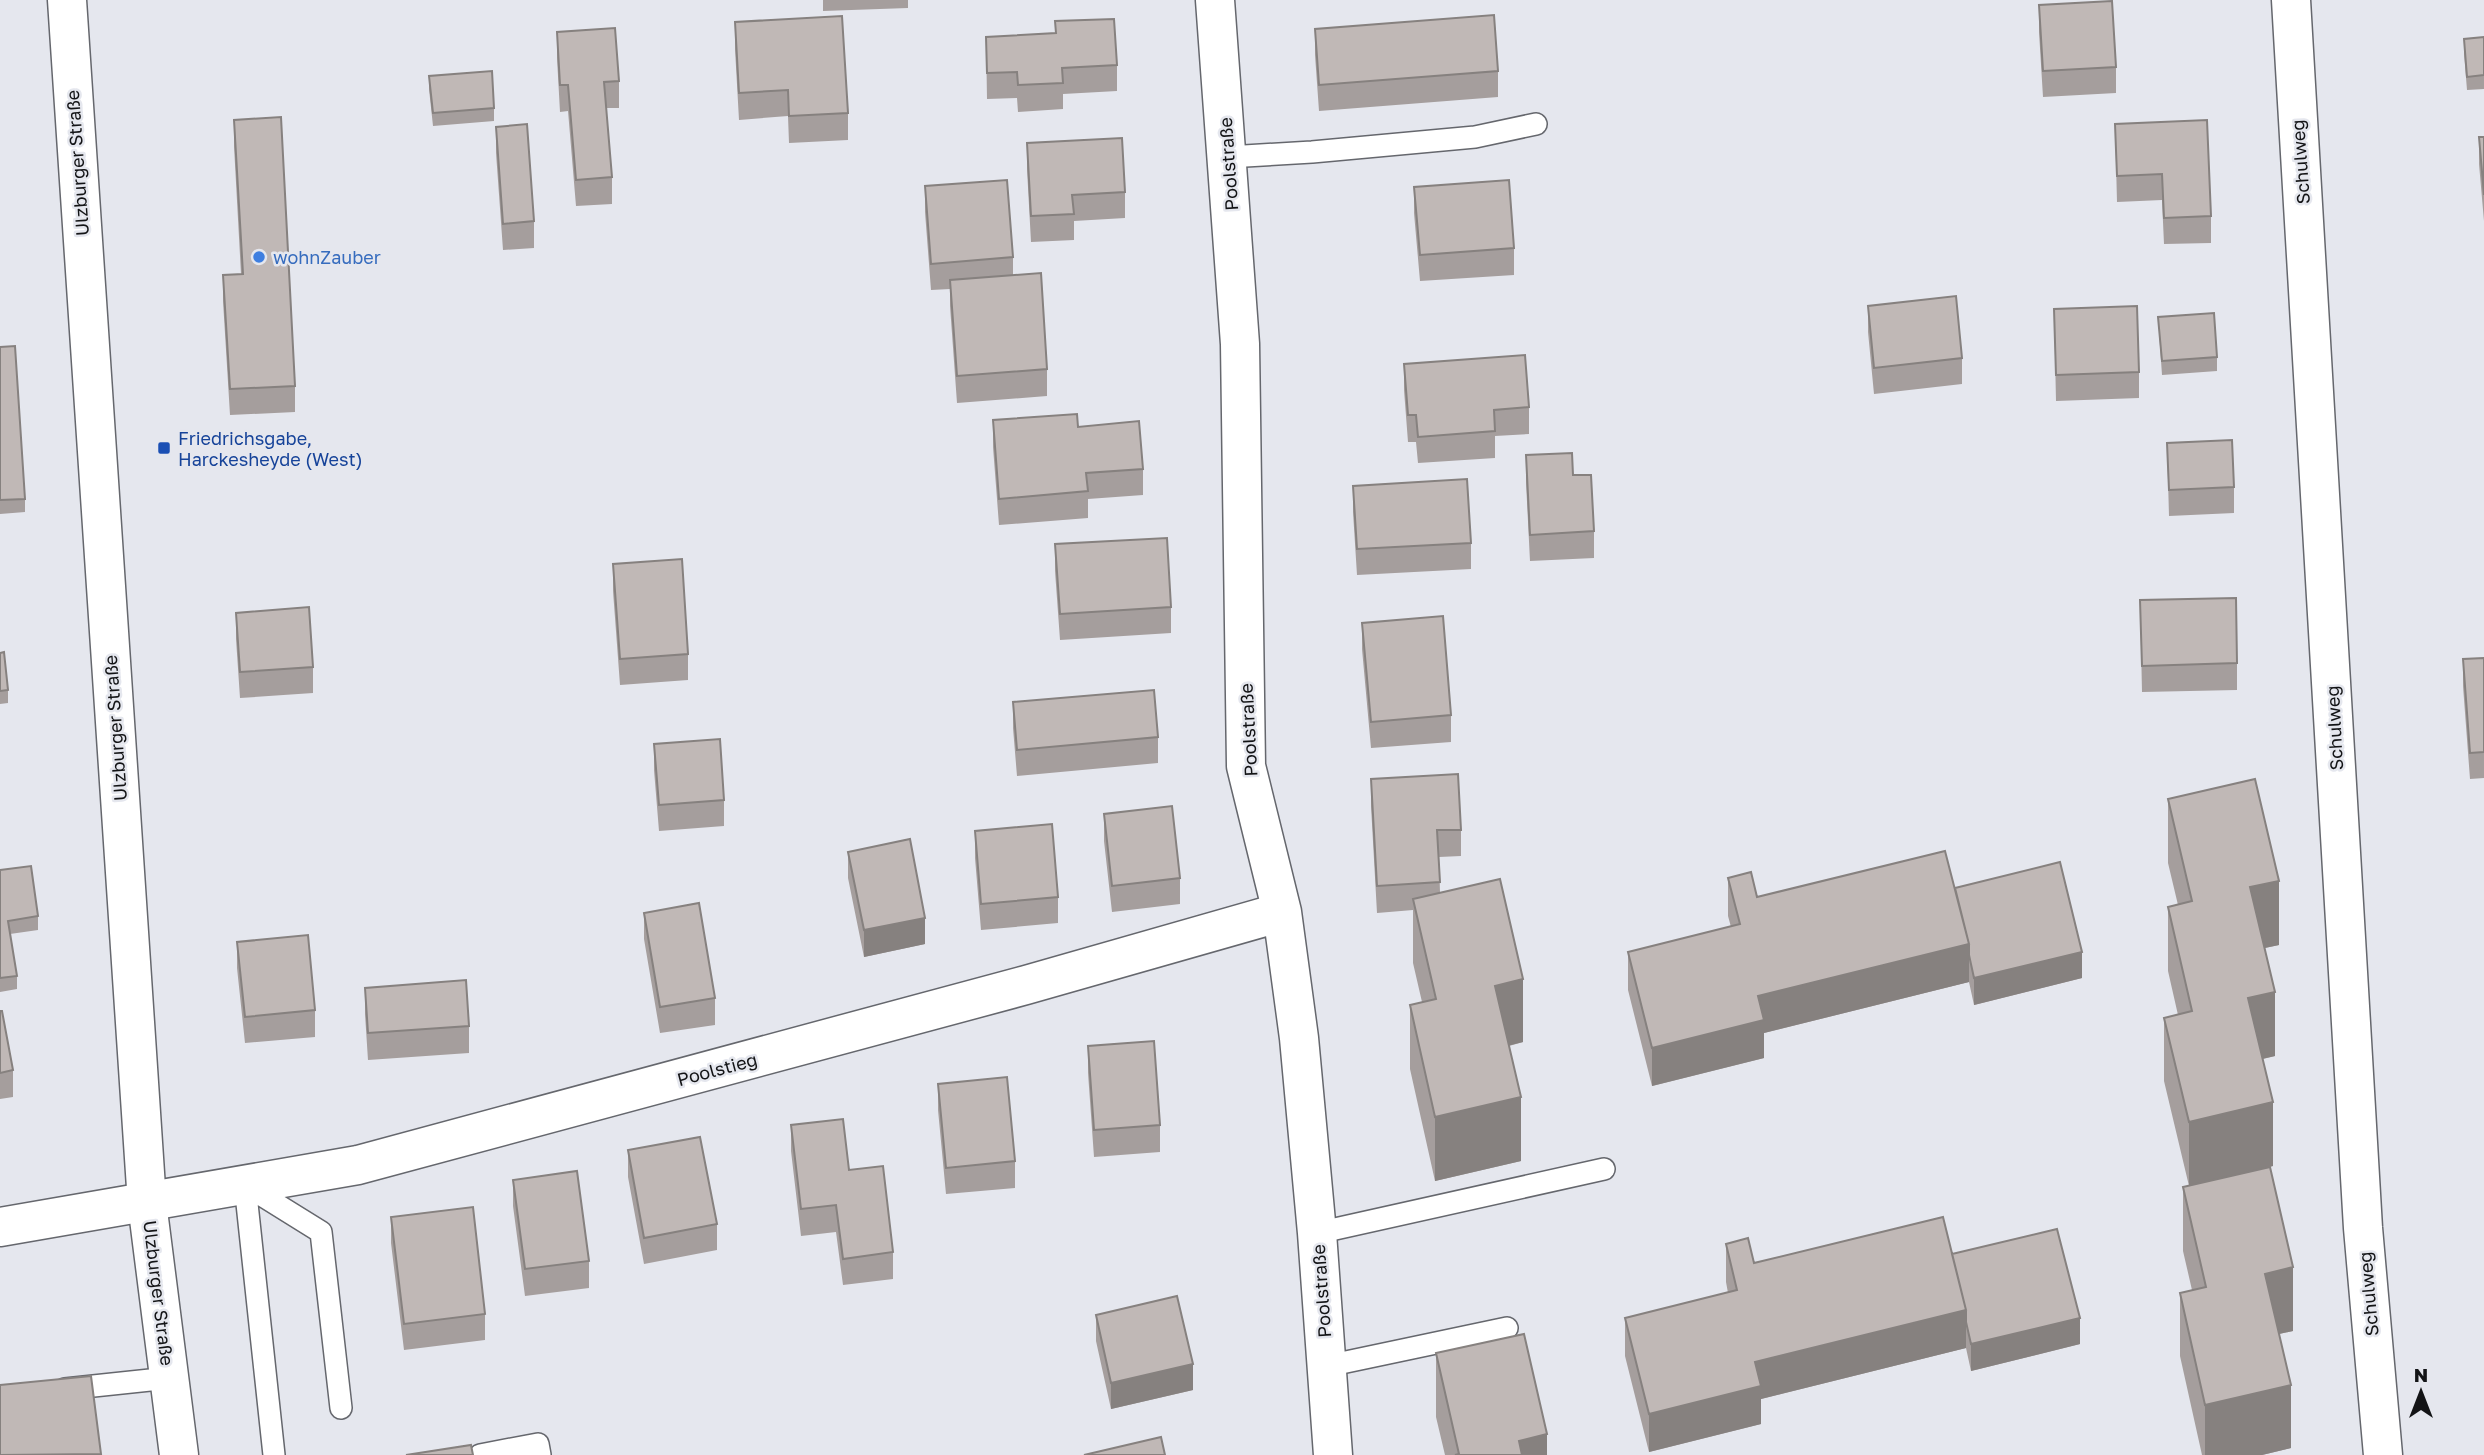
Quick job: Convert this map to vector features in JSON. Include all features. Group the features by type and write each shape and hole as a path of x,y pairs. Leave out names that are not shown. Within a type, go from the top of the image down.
{"street":[{"name":"Ulzburger Straße","path":"67,0 147,1203 179,1455"},
{"name":"Poolstraße","path":"1215,0 1240,344 1247,766 1282,912 1299,1038 1333,1455"},
{"name":"Schulweg","path":"2291,0 2363,1228 2383,1455"},
{"name":"Poolstieg","path":"0,1227 358,1165 1282,912"}],"lane":[{"path":"1227,157 1475,137 1536,124"},
{"path":"1317,1233 1604,1169"},
{"path":"245,1185 321,1232 341,1408"},
{"path":"245,1185 274,1455"},
{"path":"1327,1366 1507,1328"},
{"path":"51,1390 169,1378"},
{"path":"480,1455 538,1444 540,1455"}],"building":[{"path":"2112,1 2116,67 2043,71 2039,5"},
{"path":"1494,15 1498,71 1319,85 1315,29"},
{"path":"842,16 848,113 789,116 788,90 739,93 735,22"},
{"path":"1114,19 1117,65 1062,68 1063,83 1018,85 1017,72 987,73 986,37 1056,33 1055,21"},
{"path":"615,28 619,81 604,82 612,177 576,180 568,85 560,85 557,32"},
{"path":"2484,37 2484,75 2467,77 2464,39"},
{"path":"492,71 494,108 433,113 429,76"},
{"path":"281,117 295,386 230,389 223,275 243,274 234,120"},
{"path":"2207,120 2211,216 2164,218 2162,174 2117,176 2115,124"},
{"path":"527,124 534,221 503,224 496,127"},
{"path":"2479,137 2484,137 2484,195"},
{"path":"1122,138 1125,192 1072,195 1074,214 1031,216 1027,143"},
{"path":"1007,180 1013,257 931,264 925,186"},
{"path":"1509,180 1514,248 1420,255 1414,187"},
{"path":"1041,273 1047,369 957,376 950,280"},
{"path":"1956,296 1962,358 1874,368 1868,306"},
{"path":"2137,306 2139,372 2056,375 2054,309"},
{"path":"2214,313 2217,357 2162,361 2158,317"},
{"path":"15,346 25,499 0,500 0,347"},
{"path":"1525,355 1529,407 1494,410 1495,431 1418,437 1416,415 1408,415 1404,364"},
{"path":"1077,414 1078,427 1139,421 1143,469 1086,473 1088,491 999,499 993,420"},
{"path":"2232,440 2234,487 2169,490 2167,443"},
{"path":"1572,453 1573,475 1591,475 1594,531 1530,535 1526,455"},
{"path":"1467,479 1471,543 1357,549 1353,486"},
{"path":"1167,538 1171,607 1060,614 1055,544"},
{"path":"682,559 688,654 620,659 613,564"},
{"path":"2236,598 2237,663 2142,666 2140,600"},
{"path":"309,607 313,667 240,672 236,613"},
{"path":"1443,616 1451,715 1371,722 1362,623"},
{"path":"4,652 8,690 0,691 0,653"},
{"path":"2484,658 2484,752 2470,753 2463,659"},
{"path":"1154,690 1158,737 1017,750 1013,702"},
{"path":"720,739 724,800 659,805 654,744"},
{"path":"1458,774 1461,830 1437,830 1440,882 1377,886 1371,779"},
{"path":"2255,779 2279,881 2250,887 2275,992 2248,998 2273,1102 2189,1122 2164,1018 2192,1011 2168,907 2192,901 2168,799"},
{"path":"1172,806 1180,878 1112,886 1104,814"},
{"path":"1052,824 1058,897 981,904 975,831"},
{"path":"910,839 925,918 864,930 848,852"},
{"path":"1945,851 1969,944 1758,996 1764,1020 1652,1048 1628,952 1740,924 1728,878 1751,872 1757,897"},
{"path":"2060,862 2082,952 1974,978 1969,944 1955,888"},
{"path":"31,866 38,916 8,921 17,976 0,978 0,870"},
{"path":"1500,879 1523,979 1495,986 1521,1097 1435,1117 1410,1005 1436,999 1413,899"},
{"path":"699,903 715,998 660,1007 644,913"},
{"path":"308,935 315,1010 245,1017 237,942"},
{"path":"466,980 469,1026 368,1033 365,988"},
{"path":"0,1011 13,1070 0,1073"},
{"path":"1154,1041 1160,1125 1094,1130 1088,1046"},
{"path":"1007,1077 1015,1161 946,1168 938,1084"},
{"path":"843,1119 849,1170 883,1166 893,1252 843,1259 836,1205 801,1209 791,1125"},
{"path":"700,1137 717,1224 644,1238 628,1150"},
{"path":"2270,1167 2293,1267 2265,1274 2291,1385 2205,1405 2180,1293 2206,1287 2183,1187"},
{"path":"577,1171 589,1261 525,1269 513,1180"},
{"path":"473,1207 485,1314 404,1324 391,1217"},
{"path":"1943,1217 1966,1310 1755,1362 1761,1386 1649,1414 1625,1318 1737,1290 1726,1244 1748,1238 1754,1263"},
{"path":"2057,1229 2080,1318 1971,1344 1966,1310 1952,1254"},
{"path":"1177,1296 1193,1364 1111,1383 1096,1315"},
{"path":"1524,1334 1547,1434 1519,1441 1522,1455 1455,1455 1459,1454 1436,1353"},
{"path":"91,1376 101,1454 0,1455 0,1385"},
{"path":"1161,1437 1165,1455 1084,1455"},
{"path":"471,1445 473,1455 406,1455"}],"place":[{"name":"wohnZauber","path":"259,257"},
{"name":"Friedrichsgabe, Harckesheyde (West)","path":"164,448"}]}
